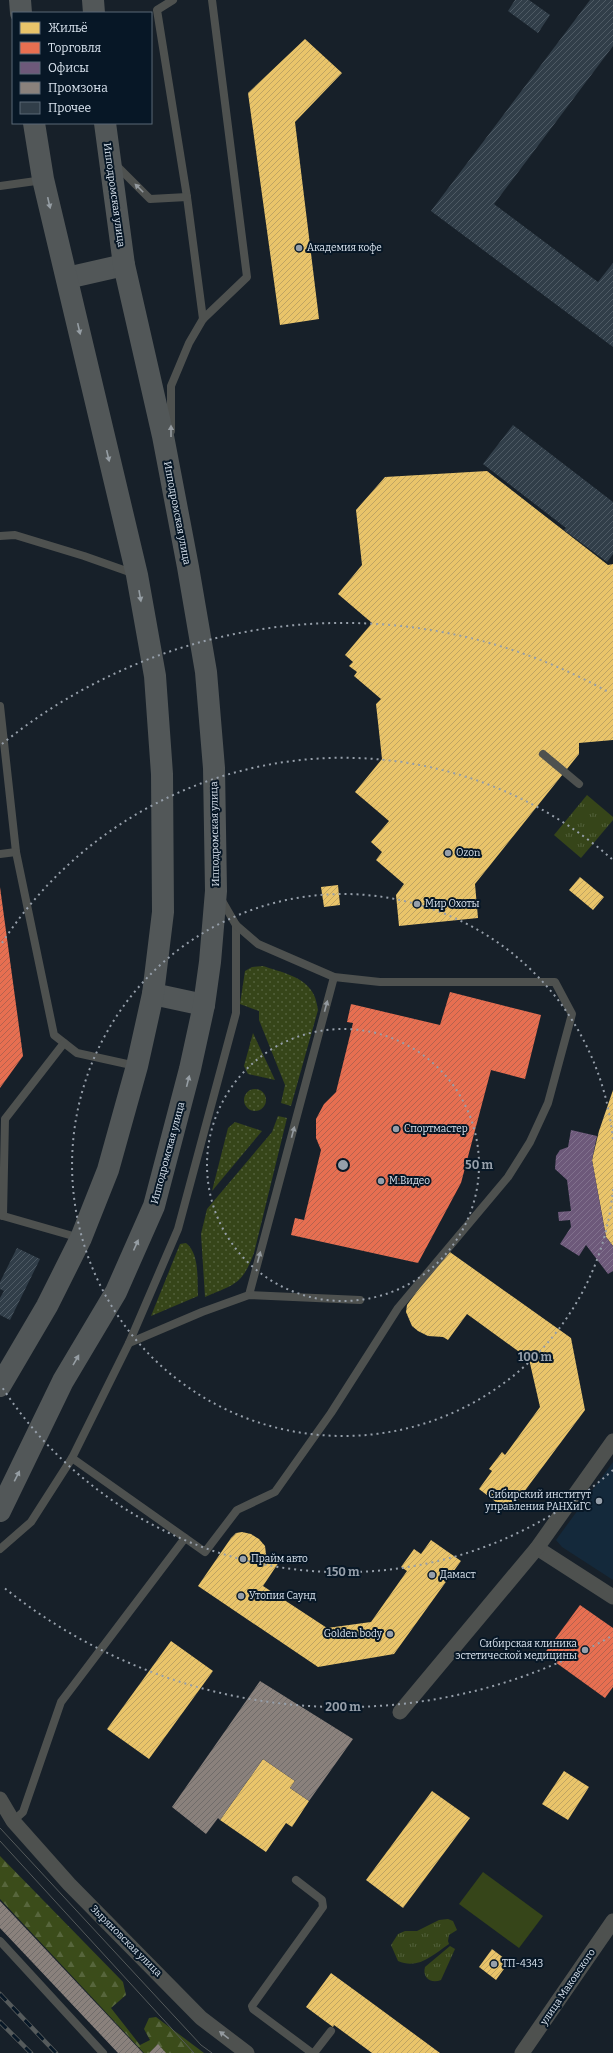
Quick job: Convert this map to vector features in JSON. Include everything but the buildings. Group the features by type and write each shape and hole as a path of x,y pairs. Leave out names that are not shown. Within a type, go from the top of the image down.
{"highway":[{"path":"20,0 21,12"},
{"path":"93,0 94,12"},
{"path":"0,1386 47,1306 81,1238 108,1170 137,1066 153,994 163,912 162,774 155,676 136,575 43,179 34,124"},
{"name":"Ипподромская улица","path":"0,1511 64,1381 116,1292 154,1206 190,1069 204,1005 210,962 216,891 214,768 206,672 188,567 162,436 124,265 105,124"},
{"path":"67,278 124,265"},
{"path":"153,994 204,1005"}],"street":[{"path":"400,1712 537,1548 613,1441"},
{"path":"537,1548 613,1597"},
{"name":"Зыряновская улица","path":"0,1799 13,1821"},
{"name":"Зыряновская улица","path":"0,1810 13,1821 69,1884 201,2018 247,2053"},
{"name":"улица Маковского","path":"522,2053 613,1921"}],"lane":[{"path":"173,0 157,10 187,197 203,319"},
{"path":"171,484 171,386 189,343 203,319 247,277 212,0"},
{"path":"109,157 150,199 187,197"},
{"path":"0,186 43,179"},
{"path":"0,536 15,535 84,556 136,575"},
{"path":"0,706 16,852 54,1035 77,1053 137,1066"},
{"path":"544,754 579,784"},
{"path":"0,854 16,852"},
{"path":"72,1458 205,1552 237,1510 276,1492 331,1413 398,1308 508,1177 530,1142 548,1103 572,1014 555,982 380,982 334,977 258,944 236,925 216,891"},
{"path":"0,1549 30,1522 72,1458 128,1344 178,1229 236,1013 236,925"},
{"path":"249,1295 334,977"},
{"path":"64,1043 4,1119 2,1216 81,1238"},
{"path":"128,1344 202,1312 249,1295 360,1300"},
{"path":"13,1821 23,1812 61,1702 185,1538"},
{"path":"296,1880 322,1900 323,1907 252,2006 253,2009 313,2053 331,2031"},
{"path":"0,1941 103,2053"}],"shaded area":[{"name":"Сибирский институт управления РАНХиГС","path":"613,1462 613,1580 562,1547 556,1540"}],"green space":[{"path":"587,795 613,817 613,820 581,858 554,835"},
{"path":"263,966 292,976 305,983 314,995 318,1010 291,1106 281,1103 285,1085 259,1020 259,1011 240,1004 245,971 252,967"},
{"path":"253,1033 275,1080 248,1074 244,1066"},
{"path":"255,1089 259,1090 265,1096 265,1104 259,1110 255,1111 251,1110 245,1104 244,1100 245,1096 251,1090"},
{"path":"278,1116 287,1118 250,1264 241,1278 231,1286 205,1297 201,1234 207,1209 272,1132"},
{"path":"235,1122 262,1131 212,1191 228,1128"},
{"path":"186,1243 194,1254 196,1260 198,1296 151,1316 180,1244"},
{"path":"0,1856 123,1982 126,1995 111,2008 140,2045 150,2040 144,2029 149,2018 156,2017 204,2053 144,2053 0,1899"},
{"path":"483,1872 543,1916 519,1948 459,1904"},
{"path":"448,1919 453,1921 457,1930 449,1935 449,1944 431,1957 419,1962 412,1964 398,1961 391,1945 398,1934 405,1931 417,1931 439,1920"},
{"path":"450,1946 455,1949 441,1980 431,1981 426,1977 424,1971 425,1967"}],"tram line":[{"path":"0,1828 201,2045 212,2053"},
{"path":"0,1841 194,2053"}],"railway":[{"path":"0,1994 56,2053"},
{"path":"0,2022 31,2053"}],"place":[{"name":"Академия кофе","path":"299,248"},
{"name":"Ozon","path":"448,853"},
{"name":"Мир Охоты","path":"417,904"},
{"name":"Спортмастер","path":"396,1129"},
{"name":"М.Видео","path":"381,1181"},
{"name":"Сибирский институт управления РАНХиГС","path":"599,1501"},
{"name":"Прайм авто","path":"243,1559"},
{"name":"Дамаст","path":"432,1575"},
{"name":"Утопия Саунд","path":"241,1596"},
{"name":"Golden body","path":"390,1634"},
{"name":"Сибирская клиника эстетической медицины","path":"585,1650"},
{"name":"ТП-4343","path":"494,1964"}]}
